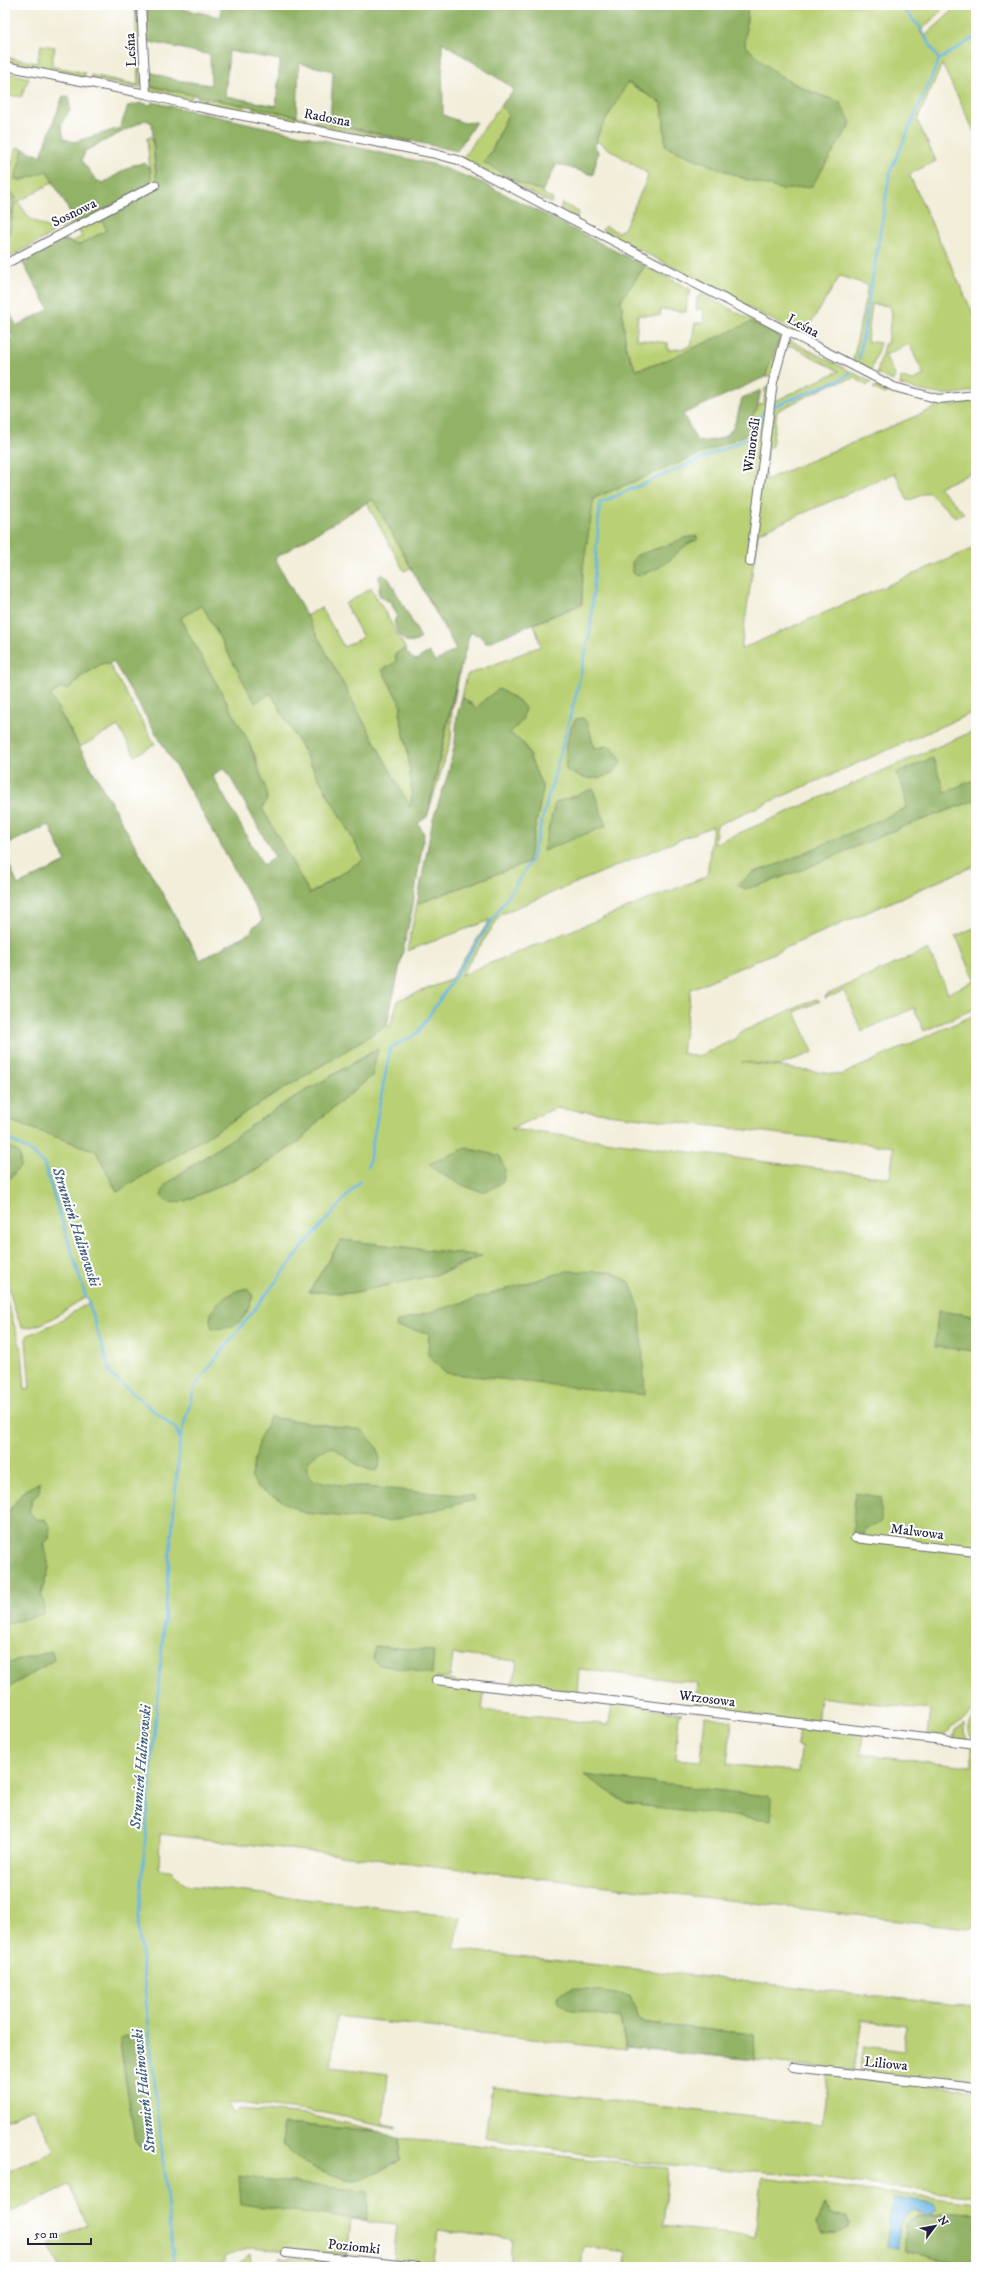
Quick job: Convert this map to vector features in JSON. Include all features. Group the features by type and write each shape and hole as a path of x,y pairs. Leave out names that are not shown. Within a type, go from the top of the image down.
{"street":[{"name":"Leśna","path":"141,5 146,94"},
{"name":"Radosna","path":"5,66 146,94 193,106 353,136 458,160 481,170 626,248"},
{"name":"Sosnowa","path":"5,264 155,185"},
{"name":"Leśna","path":"626,248 876,379 909,392 939,399 976,395"},
{"name":"Winorośli","path":"750,562 773,382 787,332"},
{"name":"Malwowa","path":"855,1538 976,1552"},
{"name":"Wrzosowa","path":"436,1680 976,1744"},
{"name":"Liliowa","path":"793,2067 976,2088"},
{"name":"Poziomki","path":"286,2253 419,2267"}],"green space":[{"path":"147,5 163,5 221,17 221,5 748,5 745,45 757,57 788,81 811,92 840,102 851,123 812,186 783,190 745,179 666,147 662,104 628,82 599,132 595,146 598,152 593,175 557,164 543,190 535,189 520,183 483,162 491,154 508,114 500,106 514,90 442,42 443,115 464,123 476,122 457,151 330,123 333,71 299,63 297,116 149,86 147,71 176,80 211,85 210,55 146,41","holes":["229,51 280,60 276,106 225,96"]},
{"path":"748,5 936,5 941,11 920,31 924,37 959,5 976,5 976,135 942,64 917,120 936,161 909,174 976,320 976,389 957,394 938,394 900,385 901,377 911,381 924,375 909,344 885,355 895,375 893,381 877,374 884,344 887,344 892,312 889,306 872,304 867,341 880,343 872,368 870,371 853,361 868,285 840,276 803,336 602,230 605,226 618,232 624,229 648,177 647,173 596,141 599,132 627,82 662,104 666,147 745,179 840,102 811,92 768,71 744,45"},
{"path":"135,6 139,6 141,53 137,54"},
{"path":"41,45 55,47 51,66 85,73 84,78 5,62 5,57 37,63"},
{"path":"137,59 140,61 142,85 139,88 91,79 91,75 138,85"},
{"path":"5,72 29,78 21,97 6,95 5,98"},
{"path":"149,86 192,95 191,100 150,90"},
{"path":"63,96 69,97 70,110 61,124 64,139 74,142 120,128 128,106 141,103 151,105 152,102 436,165 481,182 645,266 621,300 626,348 636,370 660,363 751,322 780,337 765,377 683,414 697,441 718,439 730,432 737,418 742,398 761,390 757,409 751,418 752,432 594,498 583,567 582,604 486,643 479,635 470,633 453,695 427,817 418,823 424,834 413,905 387,1025 117,1192 96,1151 5,1119 5,856 18,885 66,862 49,825 5,845 5,342 13,338 5,323 5,305 17,326 49,309 21,260 59,239 79,245 107,230 101,219 157,187 152,123 145,120 85,151 82,161 96,180 103,183 133,165 145,163 151,170 151,183 77,225 47,171 22,180 15,179 23,149 41,156","holes":["373,499 456,649 435,662 429,652 416,660 412,658 404,649 395,654 396,662 382,670 401,705 400,716 408,753 412,795 410,807 275,558","202,605 255,703 271,693 364,859 310,894 262,808 267,800 267,792 248,740 181,618","113,661 189,789 263,921 254,926 251,932 200,960 50,695 61,688 67,689 75,684 79,678 103,663 109,664","225,768 275,857 263,865 212,775"]},
{"path":"198,96 245,106 245,111 197,101"},
{"path":"500,106 508,114 490,154 484,162 520,183 535,189 543,190 542,193 553,199 551,203 462,159"},
{"path":"253,107 306,118 306,124 253,112"},
{"path":"314,120 411,142 408,144 314,124"},
{"path":"152,137 157,188 76,225 151,183 147,138"},
{"path":"17,147 23,149 15,179 22,180 47,170 53,182 18,202 30,219 51,229 52,234 12,256 6,254 5,234 9,234 16,198 11,192 5,196 5,182"},
{"path":"11,192 16,198 9,234 5,234 5,196"},
{"path":"562,203 579,212 577,218 560,209"},
{"path":"100,217 107,230 79,245 59,239 13,264 59,237 71,242 82,237 78,229"},
{"path":"73,219 76,225 74,223 60,229 58,227"},
{"path":"645,266 690,289 690,295 688,295 686,312 661,309 660,316 638,315 636,339 668,343 668,350 691,346 695,323 703,323 704,309 696,309 697,298 702,294 778,334 780,337 775,367 772,375 765,377 770,363 660,363 636,370 626,348 621,300"},
{"path":"788,341 791,341 871,382 867,386 855,378 832,384 777,411 772,446 767,450 765,480 935,408 937,404 954,405 976,400 976,471 939,487 964,513 955,517 928,492 908,501 895,473 758,533 741,649 976,547 976,711 717,825 714,844 976,730 976,865 691,989 682,1053 697,1057 735,1039 739,1033 816,999 820,1001 795,1012 813,1052 779,1066 741,1062 841,1075 972,1016 976,1025 976,1710 952,1727 944,1738 927,1736 930,1710 820,1697 817,1724 695,1709 698,1683 579,1669 577,1694 566,1690 557,1692 513,1686 517,1661 453,1654 450,1677 435,1677 485,1688 482,1710 609,1725 612,1703 682,1713 679,1715 675,1759 701,1761 705,1716 732,1721 727,1764 799,1772 801,1747 797,1746 799,1729 788,1727 789,1725 863,1734 861,1754 972,1766 972,1746 976,1746 976,1929 160,1834 159,1868 172,1872 185,1885 461,1917 454,1949 976,2007 976,2085 859,2071 863,2046 904,2051 906,2025 862,2020 853,2071 755,2060 754,2034 648,2024 638,2019 630,1996 569,2009 620,2018 626,2050 336,2016 331,2067 388,2074 383,2124 396,2126 396,2128 325,2113 229,2102 234,2114 240,2109 307,2115 380,2131 283,2124 284,2146 308,2165 344,2179 355,2180 383,2170 400,2160 399,2138 433,2140 668,2168 663,2226 755,2237 761,2178 976,2203 976,2214 951,2213 930,2215 917,2216 907,2250 932,2258 950,2261 959,2262 976,2260 976,2267 752,2267 732,2265 731,2267 625,2267 626,2252 584,2246 581,2267 509,2267 512,2239 438,2230 433,2267 393,2261 397,2225 351,2220 347,2255 248,2248 225,2257 225,2263 207,2264 207,2267 60,2267 49,2243 87,2225 69,2185 5,2215 5,2173 54,2151 34,2108 5,2120 5,1690 54,1660 52,1651 5,1664 5,1622 44,1604 41,1594 49,1568 44,1543 45,1520 36,1520 29,1512 32,1499 39,1493 40,1483 23,1492 9,1511 5,1508 5,1294 22,1352 25,1390 30,1389 26,1339 28,1335 54,1324 90,1302 87,1297 40,1324 22,1328 10,1293 5,1256 5,1182 14,1175 19,1153 5,1144 5,1119 96,1151 117,1192 387,1025 390,1027 398,1000 450,980 490,920 407,951 417,904 528,862 543,789 525,745 462,697 467,675 541,646 534,624 582,604 583,567 594,498 752,432 753,408 764,403 765,388 769,388 773,402 839,371 792,346 785,348","holes":["713,826 707,876 461,975 501,914","377,1049 354,1091 321,1118 300,1141 258,1169 185,1201 177,1176 285,1103","555,1108 894,1147 890,1178 511,1129","341,1240 481,1256 454,1269 435,1275 351,1293 309,1292","893,2198 933,2204 936,2206 930,2215 914,2211 905,2216 901,2222 898,2240"]},
{"path":"877,385 889,392 885,394 873,388"},
{"path":"373,499 411,568 404,571 367,503"},
{"path":"697,536 697,540 684,547 660,567 637,576 632,572 632,561 637,555 671,544 683,538"},
{"path":"382,574 389,579 421,638 416,641 407,642 400,636 394,622 397,615 391,603 380,596 378,592 380,586 379,576"},
{"path":"371,588 407,651 404,649 396,662 382,670 401,705 400,716 408,753 412,795 410,808 306,616 321,607 344,647 363,637 345,604"},
{"path":"202,605 255,702 271,693 364,859 309,894 262,808 267,800 255,755 183,624 181,618"},
{"path":"462,660 452,711 451,739 427,817"},
{"path":"103,663 109,664 155,744 135,756 118,726 80,747 50,695 61,688 67,689 75,684 79,678"},
{"path":"499,689 519,701 525,708 522,721 510,733 525,745 543,789 528,862 417,904 433,819 448,774 455,743 457,716 462,697 477,708 485,699"},
{"path":"583,718 589,726 594,749 606,746 612,747 622,761 617,768 604,777 582,777 566,770 565,757 568,736 576,719"},
{"path":"933,758 945,792 976,779 976,800 900,828 804,869 763,884 745,889 737,885 754,872 779,864 905,809 905,795 896,773"},
{"path":"593,789 606,826 543,851 555,803"},
{"path":"976,927 976,1008 924,1031 914,1008 862,1031 844,991 825,998 826,995 928,949 948,993 975,981 956,936"},
{"path":"378,1049 372,1076 321,1118 300,1141 258,1169 185,1201 170,1203 161,1196 165,1185 177,1176 285,1103"},
{"path":"5,1144 19,1153 21,1166 5,1182"},
{"path":"466,1148 500,1156 505,1170 503,1182 487,1191 481,1191 456,1182 440,1173 429,1164"},
{"path":"341,1240 482,1256 435,1275 351,1293 309,1292"},
{"path":"567,1271 612,1272 630,1282 640,1310 645,1395 445,1373 428,1355 429,1333 396,1327 397,1322"},
{"path":"247,1288 253,1296 244,1317 240,1322 228,1328 212,1328 210,1320 211,1313 220,1301 226,1296"},
{"path":"938,1311 976,1316 976,1351 935,1347"},
{"path":"270,1417 362,1430 377,1447 380,1459 379,1468 375,1471 358,1465 333,1447 316,1453 310,1459 306,1468 313,1480 340,1485 473,1496 475,1500 389,1521 304,1513 256,1486 251,1475 260,1438"},
{"path":"40,1482 39,1493 32,1499 29,1512 36,1519 45,1520 50,1526 49,1539 44,1543 49,1568 41,1594 44,1604 43,1614 5,1624 5,1508 9,1511 23,1492"},
{"path":"855,1493 881,1497 881,1521 876,1525 865,1528 863,1535 853,1534"},
{"path":"375,1646 434,1651 432,1674 379,1665 373,1659"},
{"path":"52,1651 54,1660 5,1690 5,1664"},
{"path":"976,1716 976,1742 969,1733 969,1725"},
{"path":"965,1723 964,1732 968,1741 953,1739 955,1730"},
{"path":"584,1775 767,1796 772,1800 771,1820 627,1804"},
{"path":"574,1988 630,1996 638,2019 648,2024 754,2034 755,2060 626,2047 620,2018 569,2009 557,2001 559,1995"},
{"path":"124,2036 138,2038 144,2055 153,2139 147,2147 142,2148 135,2140 120,2044 121,2038"},
{"path":"828,2073 976,2090 976,2197 803,2176 636,2162 485,2138 492,2087 822,2125"},
{"path":"283,2124 380,2131 399,2138 400,2160 378,2172 360,2179 351,2180 339,2177 308,2165 298,2159 287,2149 284,2146"},
{"path":"239,2176 368,2192 368,2221 241,2204"},
{"path":"824,2204 830,2214 848,2217 850,2223 849,2228 838,2233 822,2234 816,2225"},
{"path":"951,2213 976,2214 976,2260 959,2262 950,2261 932,2258 907,2250 904,2236 905,2227 908,2221 922,2216"},
{"path":"250,2254 252,2267 246,2267 245,2264 239,2263"},
{"path":"292,2257 391,2267 288,2267 289,2259 279,2258"}],"water":[{"path":"893,2198 933,2204 937,2210 929,2215 914,2211 904,2217 899,2226 899,2248 886,2247"}],"waterway":[{"path":"859,359 890,172 939,60 920,27 899,5"},
{"path":"939,60 976,36"},
{"path":"775,406 841,379 852,372"},
{"path":"368,1167 390,1049 417,1034 531,861 575,699 590,632 600,503 753,436 757,430 760,417 765,411"},
{"name":"Strumień Halinowski","path":"5,1137 33,1153 44,1164 86,1297"},
{"path":"180,1438 195,1386 306,1243 360,1181"},
{"name":"Strumień Halinowski","path":"88,1301 111,1375 176,1429 180,1439 138,1924 174,2267"}]}
